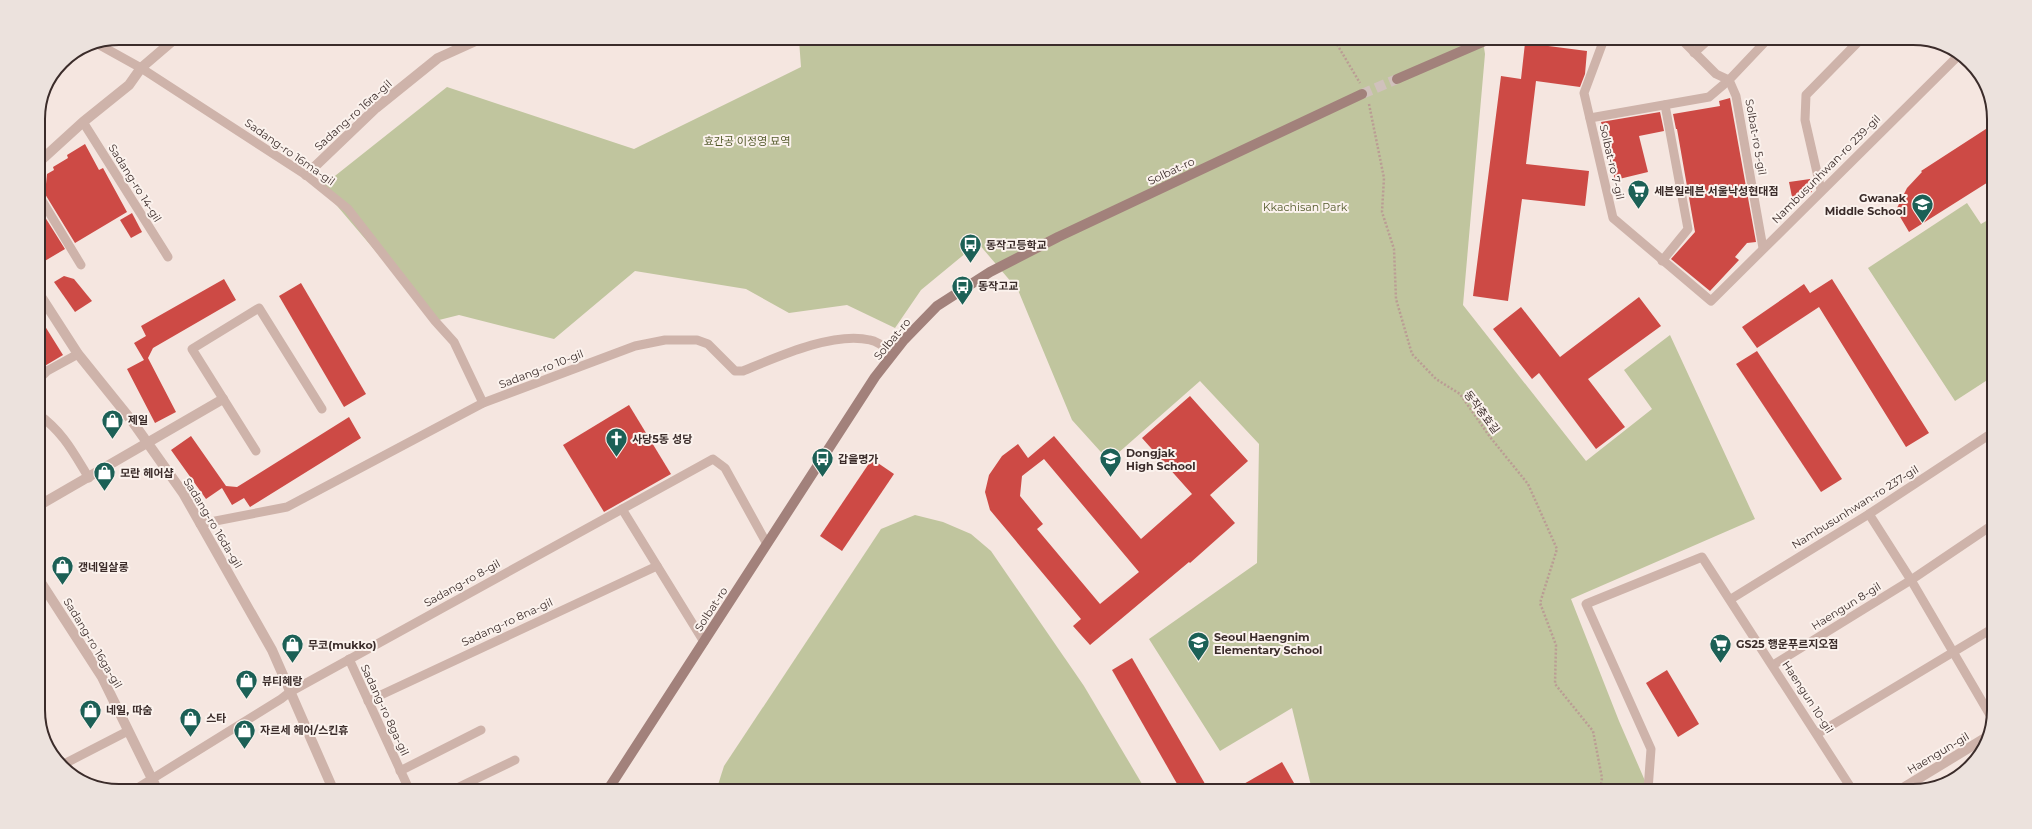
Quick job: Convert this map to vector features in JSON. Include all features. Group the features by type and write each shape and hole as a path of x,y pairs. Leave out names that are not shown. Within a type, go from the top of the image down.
{"street":[{"path":"45,157 83,122 129,86 141,68 168,45"},
{"name":"Sadang-ro 16ra-gil","path":"306,175 376,108 438,58 467,45"},
{"path":"1397,79 1476,45"},
{"name":"Solbat-ro","path":"612,784 875,377 937,306 990,272 1058,237 1361,89"},
{"name":"Sadang-ro 16da-gil","path":"45,303 78,354 148,444 182,493 272,650 331,784"},
{"path":"45,502 148,444 223,399"},
{"name":"Sadang-ro 16ga-gil","path":"45,589 102,677 154,783"},
{"name":"Haengun-gil","path":"1910,784 1980,741"}],"lane":[{"name":"Solbat-ro 7-gil","path":"1601,45 1584,93 1613,218 1662,261 1711,300"},
{"path":"1687,45 1716,74 1729,80 1762,45"},
{"path":"1694,53 1703,45"},
{"path":"1821,190 1805,120 1806,95 1855,45"},
{"name":"Sadang-ro 16ma-gil","path":"102,47 141,68 306,175 348,209 435,321 454,342 483,404"},
{"name":"Nambusunhwan-ro 239-gil","path":"1711,300 1956,58"},
{"name":"Solbat-ro 7-gil","path":"1590,118 1709,97 1729,80"},
{"name":"Solbat-ro 5-gil","path":"1729,80 1736,96 1763,248"},
{"path":"1662,261 1688,229 1666,105"},
{"name":"Sadang-ro 14-gil","path":"83,122 168,257"},
{"path":"45,206 81,265"},
{"path":"256,451 192,349 259,308 322,409"},
{"name":"Sadang-ro 10-gil","path":"200,524 287,507 483,404 635,346 665,340 697,340 708,344 735,371 743,371 796,349 851,337 871,340 894,354"},
{"path":"45,373 78,354"},
{"path":"45,419 55,426 89,478"},
{"name":"Nambusunhwan-ro 237-gil","path":"1731,599 1869,514 1987,436"},
{"name":"Sadang-ro 8-gil","path":"154,783 290,692 713,458 724,468 767,544"},
{"path":"622,509 704,642"},
{"path":"1869,514 1911,580 1987,710"},
{"name":"Haengun 8-gil","path":"1773,665 1911,580 1987,529"},
{"name":"Haengun 10-gil","path":"1648,784 1651,749 1586,604 1702,556 1849,784"},
{"name":"Sadang-ro 8na-gil","path":"368,701 657,566"},
{"path":"1817,734 1987,632"},
{"name":"Sadang-ro 8ga-gil","path":"348,659 407,784"},
{"name":"Sadang-ro 8ga-gil","path":"400,770 481,730"},
{"path":"67,762 128,731"},
{"path":"465,784 515,760"}],"path":[{"path":"1337,45 1361,89"},
{"name":"동작충효길","path":"1369,102 1384,178 1382,212 1394,249 1396,299 1412,354 1436,379 1460,394 1490,437 1528,484 1557,548 1540,603 1556,645 1555,684 1593,731 1602,778 1601,784"}],"green space":[{"name":"Kkachisan Park","path":"799,45 1484,45 1485,54 1463,305 1586,461 1652,409 1624,370 1670,335 1755,519 1571,599 1619,721 1646,784 1311,784 1292,708 1220,751 1149,639 1257,563 1259,444 1200,381 1109,461 1072,420 1018,290 978,243 921,290 895,328 847,305 789,313 746,289 635,271 554,339 459,315 435,321 321,187 447,87 634,149 801,67"},
{"path":"1967,203 1981,224 1987,220 1987,380 1955,401 1868,268"},
{"path":"915,515 943,522 971,534 991,551 1084,686 1142,784 718,784 724,766 881,529"}],"building":[{"path":"1525,45 1540,45 1587,51 1585,74 1580,87 1536,81 1526,164 1589,171 1585,206 1522,199 1508,301 1473,296 1501,76 1521,79"},
{"path":"1730,98 1756,242 1747,243 1735,257 1739,260 1710,291 1671,259 1695,232 1673,114 1720,106 1719,101"},
{"path":"1660,112 1664,131 1639,136 1648,172 1615,180 1601,122"},
{"path":"1987,128 1987,183 1909,232 1896,210 1907,188 1922,172 1921,171"},
{"path":"85,144 99,170 103,168 127,212 75,243 45,194 47,174 54,170 53,167 68,158 67,155"},
{"path":"1810,179 1812,192 1792,197 1789,182"},
{"path":"132,213 142,232 131,238 120,220"},
{"path":"45,217 65,249 45,261"},
{"path":"64,276 74,279 92,301 75,312 54,282"},
{"path":"224,279 236,300 153,348 148,358 176,412 155,423 127,369 144,360 134,343 146,336 141,326"},
{"path":"1832,279 1929,433 1906,447 1819,307 1757,348 1742,327 1804,284 1810,293"},
{"path":"301,283 366,394 344,407 279,296"},
{"path":"1639,297 1661,326 1588,379 1625,427 1596,449 1539,373 1532,379 1493,329 1521,307 1560,357"},
{"path":"45,326 63,355 45,366"},
{"path":"1757,351 1842,479 1821,492 1736,364"},
{"path":"1190,396 1248,461 1210,495 1235,523 1190,563 1189,562 1090,645 1073,626 1081,619 990,510 985,492 989,475 1002,456 1018,444 1028,458 1054,436 1141,539 1192,494 1142,438","holes":["1044,459 1139,572 1100,604 1037,529 1043,524 1020,496 1022,476"]},
{"name":"사당5동 성당","path":"629,405 671,474 604,512 563,445"},
{"path":"349,417 361,438 250,507 244,498 232,505 222,488 206,499 171,450 191,436 226,486 237,487"},
{"path":"872,459 894,474 842,551 820,536"},
{"path":"1132,658 1205,784 1177,784 1112,670"},
{"path":"1667,670 1699,724 1678,737 1646,683"},
{"path":"1282,762 1295,784 1244,784"}],"tunnel":[{"path":"1362,94 1397,79"}],"place":[{"name":"세븐일레븐 서울낙성현대점","path":"1639,210"},
{"name":"Gwanak Middle School","path":"1922,224"},
{"name":"동작고등학교","path":"970,264"},
{"name":"동작고교","path":"962,306"},
{"name":"제일","path":"112,440"},
{"name":"사당5동 성당","path":"617,458"},
{"name":"갑을명가","path":"823,478"},
{"name":"Dongjak High School","path":"1110,478"},
{"name":"모란 헤어샵","path":"105,492"},
{"name":"갱네일살롱","path":"63,586"},
{"name":"Seoul Haengnim Elementary School","path":"1199,662"},
{"name":"무코(mukko)","path":"292,664"},
{"name":"GS25 행운푸르지오점","path":"1720,664"},
{"name":"뷰티혜랑","path":"246,700"},
{"name":"네일, 따숨","path":"91,730"},
{"name":"스타","path":"190,738"},
{"name":"자르세 헤어/스킨휴","path":"245,750"}],"park label":[{"name":"효간공 이정영 묘역","path":"747,141"}]}
